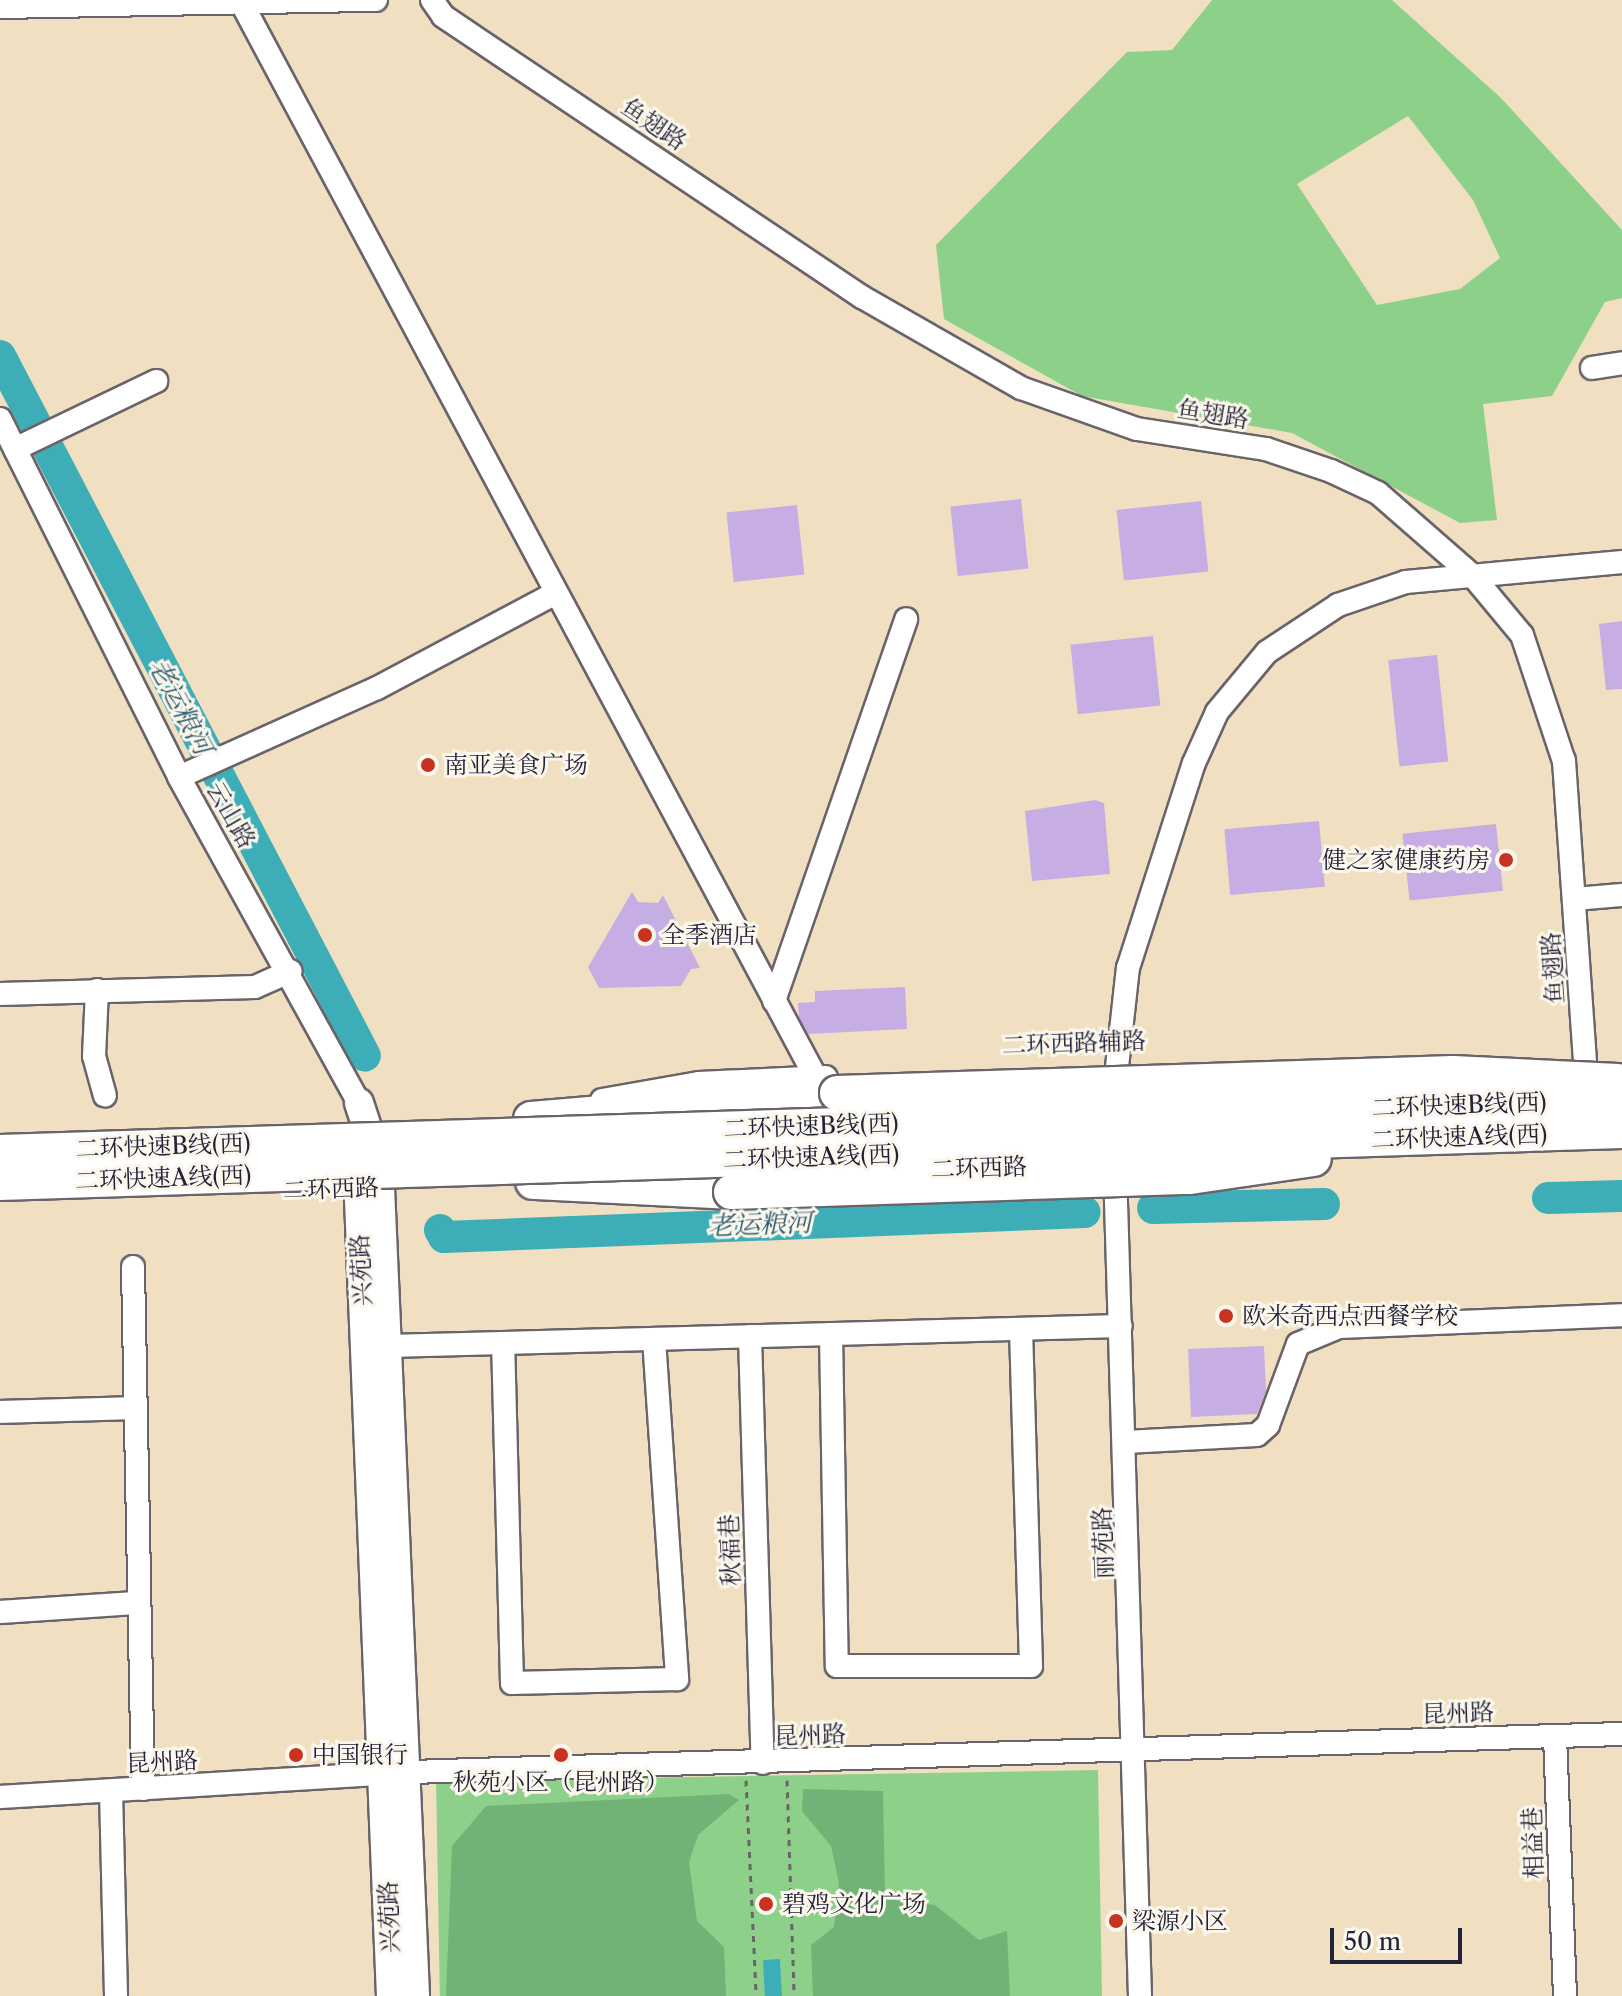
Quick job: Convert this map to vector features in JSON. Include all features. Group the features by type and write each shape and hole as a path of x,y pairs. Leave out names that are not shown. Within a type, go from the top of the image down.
{"highway":[{"path":"531,1119 826,1085 1453,1073 1622,1083"},
{"name":"二环快速B线(西)","path":"0,1152 1622,1100"},
{"name":"二环快速A线(西)","path":"0,1183 1580,1141 1622,1131"},
{"path":"533,1182 731,1192 1190,1177 1399,1147 1580,1141"}],"main road":[{"path":"0,1136 361,1117 531,1119 1114,1086 1586,1076 1622,1083"},
{"name":"兴苑路","path":"361,1117 388,1346 398,1773 391,1996"},
{"name":"二环西路","path":"0,1199 1115,1164 1580,1141 1622,1147"},
{"name":"兴苑路","path":"368,1188 398,1773 415,1996"}],"street":[{"path":"0,7 376,0"},
{"name":"鱼翅路","path":"432,0 443,16 862,297 1021,388 1112,422 1266,449 1331,471 1378,493 1472,575 1522,635 1547,699 1564,761 1586,1076 1580,1141"},
{"path":"240,4 774,1001 826,1085"},
{"path":"1592,368 1622,363"},
{"path":"21,446 156,381"},
{"name":"云山路","path":"0,419 21,446 179,777 291,971 361,1117"},
{"name":"丽苑路","path":"1140,1996 1136,1750 1114,1086 1128,968 1217,712 1267,652 1338,605 1406,582 1622,562"},
{"path":"179,777 554,594"},
{"path":"774,1001 906,619"},
{"path":"1574,899 1622,895"},
{"path":"0,994 255,987 291,971"},
{"path":"97,990 94,1056 105,1096"},
{"path":"1586,1076 1622,1071"},
{"name":"二环西路辅路","path":"826,1085 1114,1086"},
{"path":"133,1267 136,1603 143,1789"},
{"path":"1126,1442 1257,1435 1268,1425 1298,1344 1339,1327 1622,1315"},
{"path":"388,1346 1121,1326"},
{"path":"831,1334 837,1666 1031,1666 1021,1329"},
{"name":"秋福巷","path":"750,1336 754,1763"},
{"path":"503,1343 512,1683 677,1679 654,1339"},
{"path":"0,1412 134,1408"},
{"path":"0,1612 136,1603"},
{"name":"昆州路","path":"0,1797 398,1773 1622,1734"},
{"name":"相益巷","path":"1555,1736 1565,1996"},
{"path":"111,1791 116,1996"}],"path":[{"path":"786,1762 794,1996"},
{"path":"754,1763 756,1996"}],"green space":[{"path":"1212,0 1392,0 1501,98 1622,230 1622,298 1605,302 1552,396 1483,404 1497,520 1460,523 1292,433 1082,396 944,319 936,245 1127,52 1172,50","holes":["1408,116 1473,200 1500,258 1460,289 1377,305 1297,184"]},
{"path":"1098,1770 1102,1996 440,1996 436,1782"},
{"path":"803,1789 883,1791 885,1899 935,1905 979,1940 1007,1931 1010,1996 813,1996 811,1945 834,1927 839,1883 831,1846 802,1811"},
{"path":"729,1794 739,1800 698,1835 689,1862 697,1921 724,1947 726,1996 446,1996 452,1846 486,1806"}],"water":[{"path":"780,1959 782,1996 765,1996 763,1960"}],"building":[{"path":"1021,499 1028,569 958,576 950,506"},
{"path":"1201,501 1208,572 1124,580 1116,510"},
{"path":"797,505 804,575 734,582 726,512"},
{"path":"1622,621 1622,689 1606,690 1599,624"},
{"path":"1153,636 1160,706 1078,714 1070,645"},
{"path":"1437,655 1448,761 1399,767 1388,660"},
{"path":"1095,800 1104,803 1110,874 1032,881 1025,811"},
{"path":"1319,821 1325,887 1230,895 1224,829"},
{"path":"1496,824 1503,891 1410,900 1403,834"},
{"name":"全季酒店","path":"632,892 638,902 658,903 663,895 700,968 691,969 681,986 599,988 588,967"},
{"path":"905,987 907,1029 808,1034 799,1017 798,1003 815,1002 815,991"},
{"path":"1264,1346 1266,1391 1257,1414 1191,1417 1188,1349"}],"waterway":[{"name":"老运粮河","path":"0,356 365,1056"},
{"name":"老运粮河","path":"1548,1198 1622,1196"},
{"name":"老运粮河","path":"1153,1208 1324,1204"},
{"name":"老运粮河","path":"440,1230 444,1237 1085,1212"}],"place":[{"name":"南亚美食广场","path":"428,765"},
{"name":"健之家健康药房","path":"1506,860"},
{"name":"全季酒店","path":"645,935"},
{"name":"欧米奇西点西餐学校","path":"1226,1316"},
{"name":"中国银行","path":"296,1755"},
{"name":"秋苑小区（昆州路）","path":"561,1755"},
{"name":"碧鸡文化广场","path":"766,1904"},
{"name":"梁源小区","path":"1116,1921"}]}
